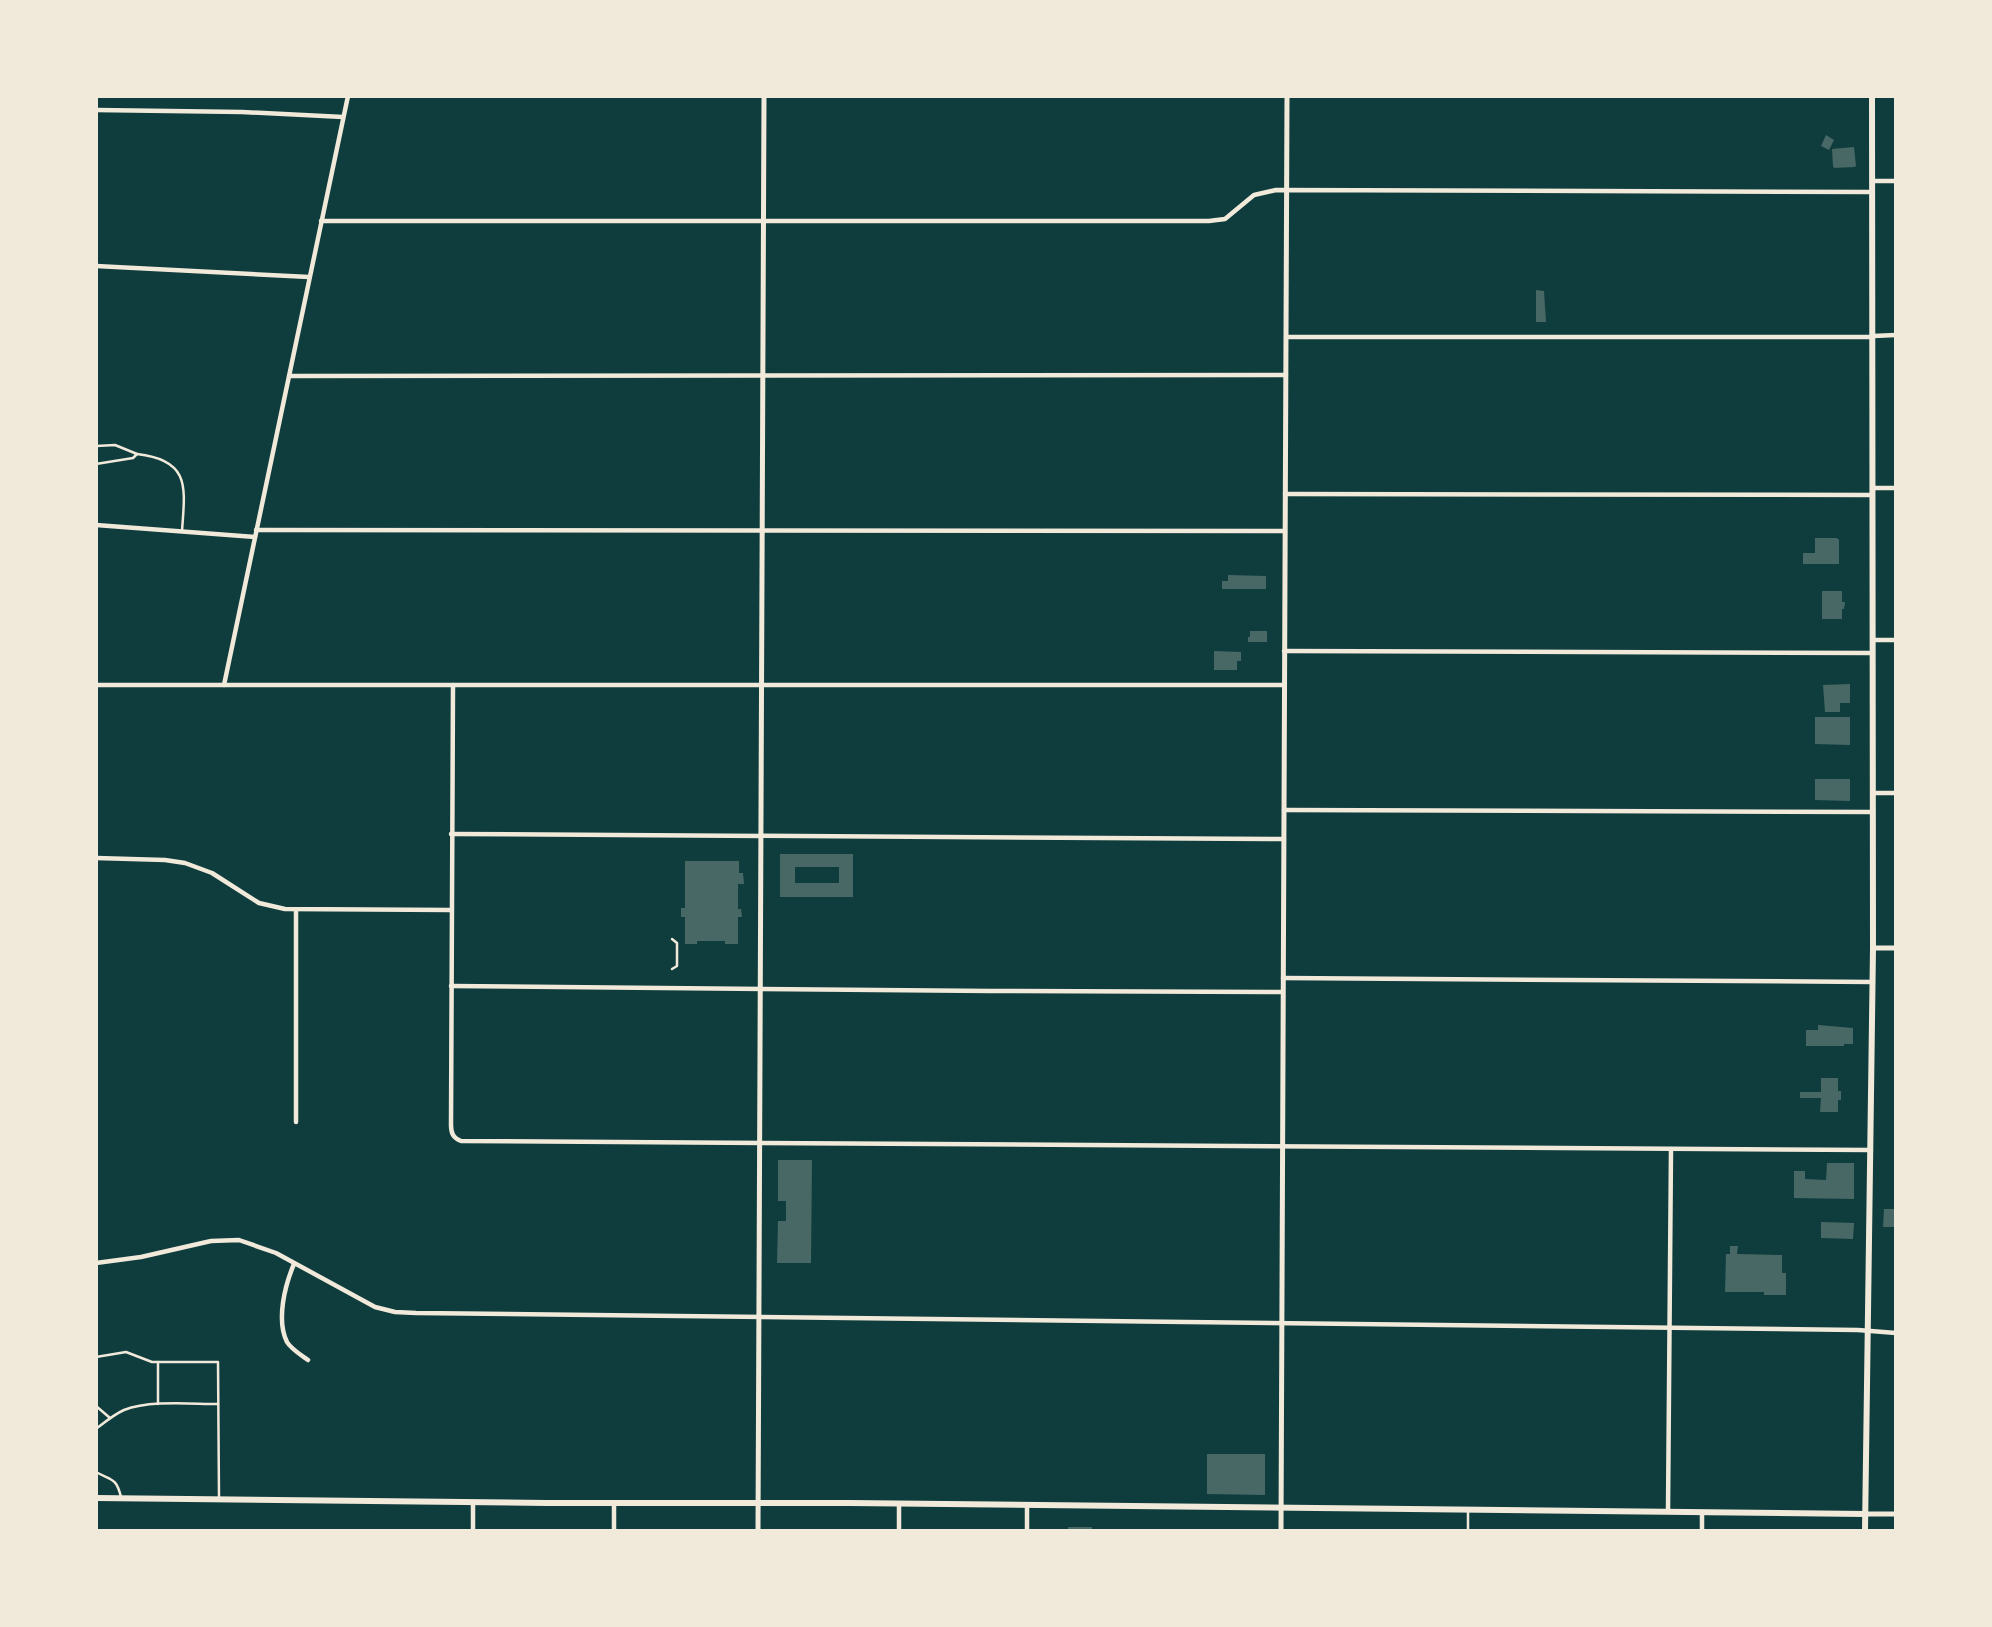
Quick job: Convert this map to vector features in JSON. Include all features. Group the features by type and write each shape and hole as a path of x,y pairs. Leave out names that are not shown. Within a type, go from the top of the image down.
{"main road":[{"path":"1866,1531 1873,982 1872,96"},
{"path":"96,1497 1866,1514"}],"street":[{"path":"224,685 348,96"},
{"path":"758,1531 764,96"},
{"path":"1281,1531 1287,96"},
{"path":"96,110 343,117"},
{"path":"1872,181 1896,181"},
{"path":"321,221 1209,221 1225,219 1254,195 1286,190 1872,192"},
{"path":"96,266 309,277"},
{"path":"1286,337 1896,335"},
{"path":"289,376 1286,375"},
{"path":"1286,494 1872,491 1896,488"},
{"path":"96,525 255,537"},
{"path":"257,530 1285,531"},
{"path":"1872,640 1896,640"},
{"path":"1284,651 1872,653"},
{"path":"96,685 1284,685"},
{"path":"453,685 451,1132 455,1139 467,1142 1871,1150"},
{"path":"1873,793 1896,793"},
{"path":"1284,810 1873,812"},
{"path":"451,834 1284,839"},
{"path":"96,858 184,863 212,873 259,903 273,908 452,910"},
{"path":"296,910 296,1122"},
{"path":"1873,948 1896,948"},
{"path":"1283,978 1873,982"},
{"path":"451,986 1283,992"},
{"path":"1668,1511 1671,1149"},
{"path":"96,1263 141,1257 211,1241 248,1242 276,1253 375,1307 395,1312 1896,1333"},
{"path":"294,1264 284,1293 284,1334 288,1344 308,1360"},
{"path":"473,1502 473,1531"},
{"path":"614,1503 614,1531"},
{"path":"898,1531 899,1504"},
{"path":"1027,1506 1027,1531"},
{"path":"1702,1512 1702,1531"},
{"path":"1866,1514 1896,1514"}],"lane":[{"path":"96,446 116,445 138,454 158,456 168,462 184,483 181,531"},
{"path":"96,464 133,458 138,454"},
{"path":"672,939 677,943 677,966 672,969"},
{"path":"96,1357 126,1352 152,1362 218,1362 219,1499"},
{"path":"158,1362 158,1405"},
{"path":"96,1429 125,1410 146,1405 218,1404"},
{"path":"96,1406 110,1418"},
{"path":"96,1472 114,1479 121,1498"},
{"path":"1468,1510 1468,1531"}],"building":[{"path":"1826,135 1834,140 1829,150 1821,146"},
{"path":"1854,147 1856,166 1834,168 1832,149"},
{"path":"1536,290 1544,291 1546,322 1536,322"},
{"path":"1815,538 1839,540 1839,564 1803,564 1803,553 1815,553"},
{"path":"1228,575 1266,576 1266,589 1222,589 1222,581 1228,581"},
{"path":"1822,591 1842,591 1842,602 1845,602 1842,619 1822,619"},
{"path":"1250,631 1267,631 1267,642 1248,642"},
{"path":"1214,651 1241,652 1237,670 1214,670"},
{"path":"1850,684 1850,703 1840,703 1840,712 1825,712 1823,685"},
{"path":"1815,717 1850,717 1850,745 1815,744"},
{"path":"1815,779 1850,779 1850,801 1815,800"},
{"path":"780,854 853,854 853,897 780,897","holes":["795,867 839,867 839,883 795,883"]},
{"path":"685,861 739,861 739,873 743,873 744,884 738,884 738,909 741,909 742,917 738,917 738,944 697,941 697,944 685,944 685,917 681,917 681,908 685,908"},
{"path":"1818,1025 1853,1028 1853,1044 1806,1046 1806,1030 1818,1030"},
{"path":"1821,1078 1838,1078 1841,1100 1838,1100 1838,1112 1820,1112 1821,1098 1800,1098 1800,1092 1821,1092"},
{"path":"778,1160 812,1160 811,1263 777,1263 778,1221 786,1221 786,1201 778,1201"},
{"path":"1827,1163 1854,1163 1854,1199 1794,1198 1794,1171 1805,1171 1805,1179 1826,1180"},
{"path":"1884,1209 1896,1209 1896,1227 1883,1227"},
{"path":"1821,1222 1854,1223 1853,1239 1821,1238"},
{"path":"1730,1246 1738,1246 1737,1254 1782,1255 1782,1273 1786,1273 1786,1295 1725,1292 1726,1254 1730,1254"},
{"path":"1207,1454 1265,1454 1265,1495 1207,1494"},
{"path":"1068,1527 1092,1527 1092,1531 1068,1531"}]}
